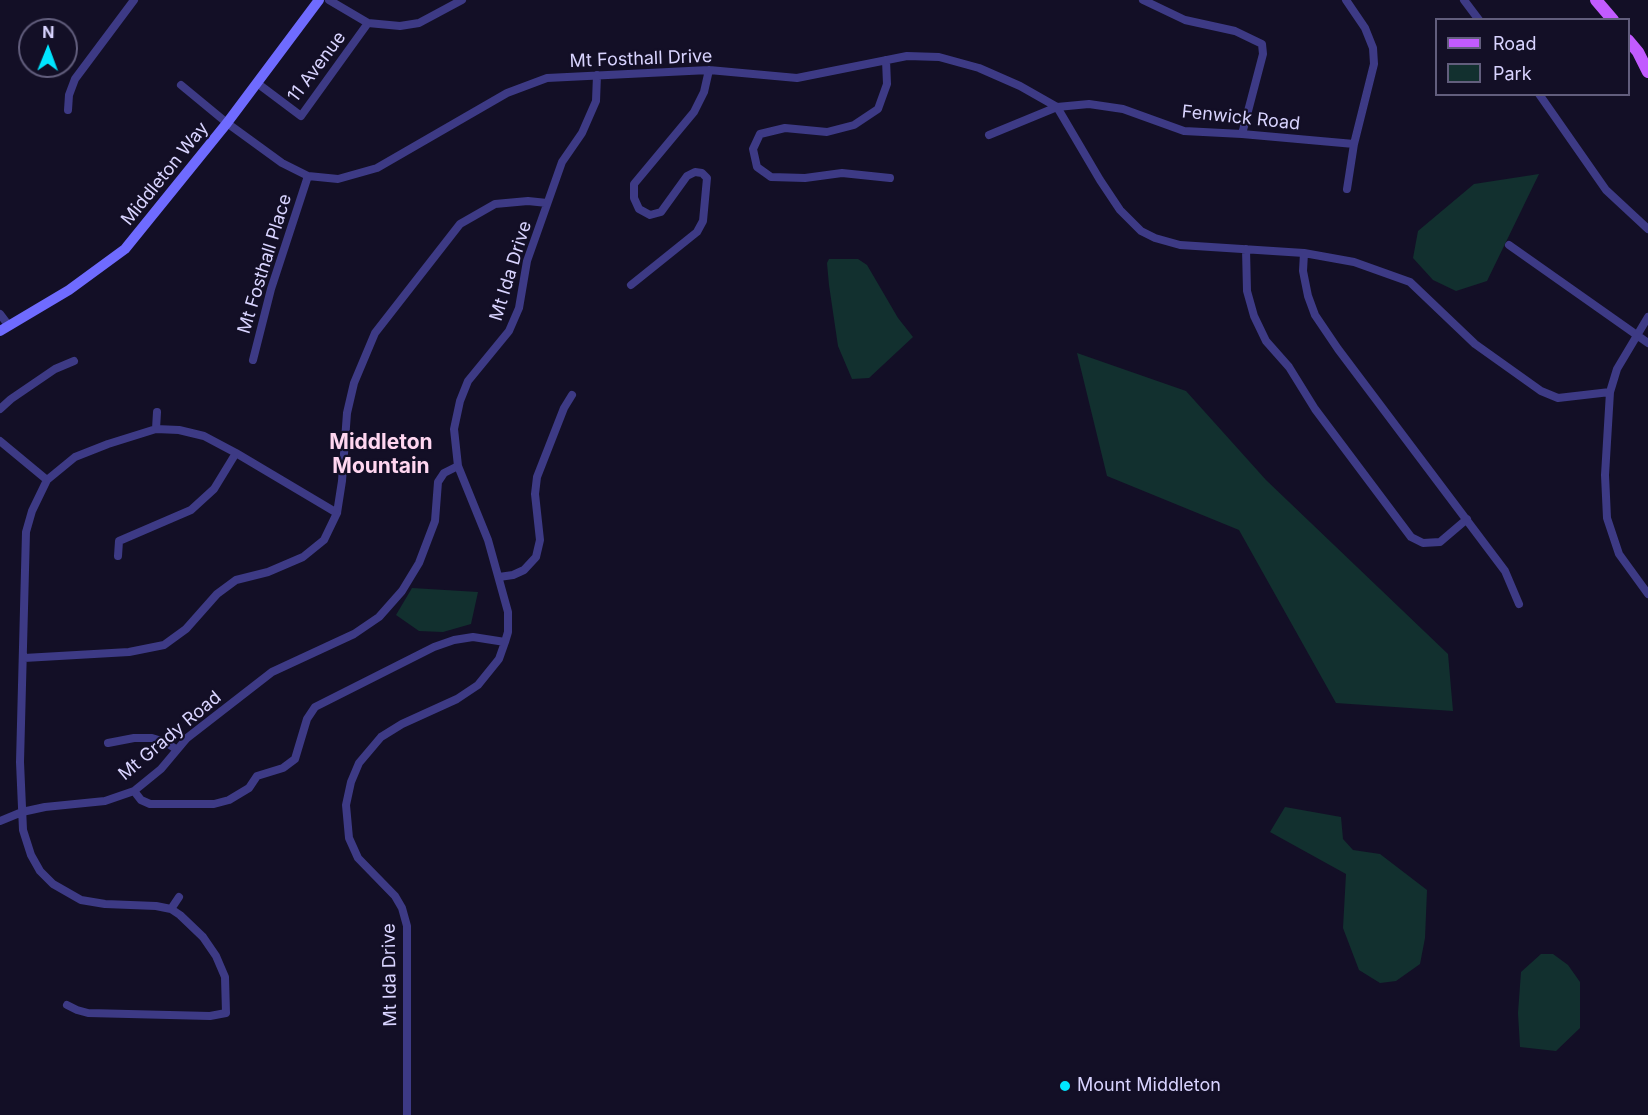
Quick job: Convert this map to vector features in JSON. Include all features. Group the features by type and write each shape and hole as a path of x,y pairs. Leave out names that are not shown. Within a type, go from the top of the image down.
{"main road":[{"path":"1596,0 1611,18"},
{"path":"1630,41 1648,72"}],"street":[{"path":"68,110 69,95 75,79 134,0"},
{"name":"Middleton Way","path":"4,328 69,290 125,249 227,123 319,0"},
{"name":"11 Avenue","path":"329,0 368,23 400,26 419,23 462,0"},
{"path":"1143,0 1159,3 1185,20 1235,31 1262,44 1263,54 1242,134"},
{"path":"1346,0 1365,28 1373,48 1374,64 1354,144 1347,189"},
{"path":"1464,0 1478,18"},
{"name":"11 Avenue","path":"257,83 301,116 368,23"},
{"name":"Mt Fosthall Drive","path":"181,85 227,123 282,163 308,176 338,178 377,168 507,93 547,78 709,70 797,78 907,56 939,57 979,68 1020,86 1057,107 1120,210 1141,231 1155,238 1180,245 1304,253 1354,262 1393,278 1410,282 1475,344 1541,391 1558,398 1610,392"},
{"path":"886,60 887,84 878,109 854,125 827,132 785,128 760,134 753,149 757,167 771,177 805,178 842,173 890,177"},
{"path":"631,285 697,232 703,220 707,178 702,173 695,172 687,176 661,212 650,215 639,209 634,198 634,184 694,111 704,92 709,70"},
{"name":"Mt Ida Drive","path":"407,1115 407,926 402,908 394,896 358,858 349,838 346,805 351,782 359,763 381,737 402,724 457,699 478,685 499,659 505,642 508,632 508,612 488,540 458,466 454,429 460,400 468,381 508,331 519,308 527,261 562,162 582,133 596,101 597,75"},
{"path":"1540,96 1606,190 1648,229"},
{"name":"Fenwick Road","path":"990,135 1057,107 1089,104 1123,109 1184,131 1354,144"},
{"name":"Mt Fosthall Place","path":"253,360 271,289 308,176"},
{"path":"24,658 129,652 164,645 186,629 217,594 236,580 268,572 303,557 324,540 337,513 347,413 357,371 375,333 460,224 495,204 528,201 548,203"},
{"path":"1509,245 1648,343"},
{"path":"1246,249 1247,291 1254,316 1266,340 1289,367 1315,409 1411,537 1423,543 1440,542 1467,519"},
{"path":"1304,253 1303,271 1315,315 1338,350 1505,571 1519,604"},
{"path":"0,314 4,328"},
{"path":"1648,317 1617,369 1610,392 1605,475 1607,518 1619,554 1648,594"},
{"path":"0,409 54,369 74,361"},
{"path":"499,577 513,575 524,570 536,557 540,540 535,494 537,477 564,408 572,395"},
{"path":"156,429 157,412"},
{"path":"67,1005 88,1013 210,1016 226,1013 225,977 216,956 203,937 180,915 171,909 156,906 105,904 81,900 53,884 40,871 31,855 23,830 20,762 26,532 47,480 75,457 108,444 156,429 179,430 204,436 337,513"},
{"path":"0,441 47,480"},
{"path":"118,556 119,541 190,510 214,489 236,453"},
{"name":"Mt Grady Road","path":"0,821 22,812 45,807 105,801 134,791 161,769 187,738 272,672 354,634 379,617 402,591 419,563 435,521 438,482 444,473 458,466"},
{"path":"134,791 141,800 150,804 214,804 229,800 249,788 257,776 284,768 295,759 307,719 315,707 454,639 473,637 505,642"},
{"path":"108,742 152,738 176,749"},
{"path":"171,909 179,897"}],"green space":[{"path":"1539,174 1487,281 1456,291 1433,280 1413,258 1418,231 1474,184"},
{"path":"829,259 858,259 867,265 898,318 913,337 869,378 852,379 838,346 829,285 827,263"},
{"path":"1077,353 1186,391 1266,480 1448,654 1453,711 1336,703 1239,530 1107,476"},
{"path":"412,588 478,592 471,624 443,632 419,631 396,615"},
{"path":"1285,807 1341,817 1343,839 1353,850 1380,854 1427,890 1425,938 1420,964 1396,981 1380,983 1359,970 1343,928 1346,874 1270,832"},
{"path":"1541,954 1553,954 1568,965 1580,982 1580,1028 1556,1051 1520,1047 1518,1013 1521,972"}],"place":[{"name":"Mount Middleton","path":"1065,1086"}],"district":[{"name":"Middleton Mountain","path":"381,455"}]}
